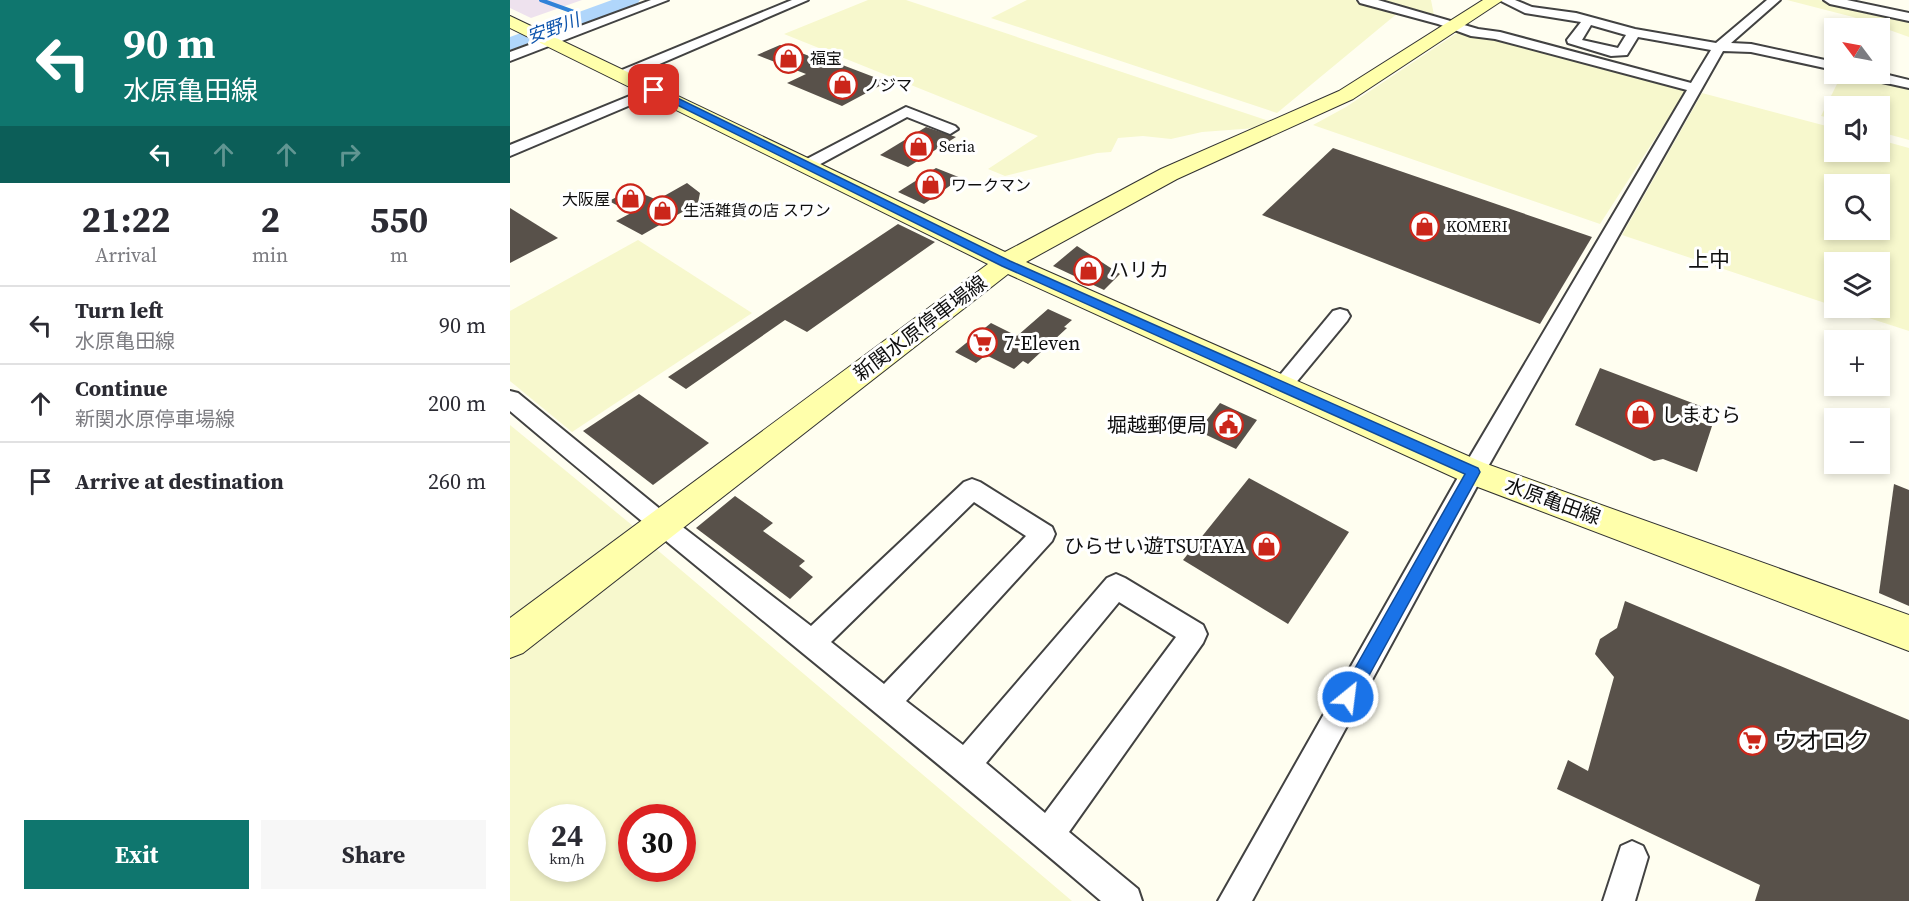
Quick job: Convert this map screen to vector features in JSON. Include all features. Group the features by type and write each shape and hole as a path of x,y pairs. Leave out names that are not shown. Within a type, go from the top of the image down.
{"main road":[{"path":"1006,263 1037,244 1169,174 1346,95 1446,19 1495,0"},
{"name":"新関水原停車場線","path":"510,640 1006,263 518,25"},
{"name":"水原亀田線","path":"1006,263 1473,472 1909,633"}],"street":[{"path":"510,57 662,0"},
{"path":"622,75 802,0"},
{"path":"1364,0 1446,19 1696,88"},
{"path":"1505,0 1529,10 1635,33 1719,47 1751,48 1824,64"},
{"path":"1234,901 1473,472 1719,47 1774,0"},
{"path":"1830,0 1909,16"},
{"path":"1588,21 1573,40 1577,43 1611,52 1622,52 1635,33"},
{"path":"1890,80 1909,84"},
{"path":"510,151 654,90"},
{"path":"807,165 906,111 950,129"},
{"path":"1282,386 1340,316"},
{"path":"510,399 662,525 813,642 885,703 965,765 1126,901"},
{"path":"813,642 972,489 1043,534 885,703"},
{"path":"965,765 1116,586 1194,634 1048,835"},
{"path":"1619,901 1632,857"}],"shaded area":[{"path":"510,0 582,0 531,18 510,8"}],"green space":[{"path":"868,0 906,0 1269,121 1256,128 1202,132 1171,139 1143,136 1118,138 1111,152 1097,153 1005,176 988,169 1038,136 784,34"},
{"path":"1027,0 1354,0 1399,12 1277,113 991,18"},
{"path":"1377,0 1431,0 1434,15"},
{"path":"1787,0 1819,0 1909,19 1909,37 1890,30 1890,18 1853,17"},
{"path":"1460,31 1687,89 1600,224 1313,125 1346,107"},
{"path":"1890,83 1909,87 1909,140 1890,135 1890,96 1831,96 1837,84"},
{"path":"1702,93 1824,125 1824,162 1890,162 1890,143 1909,148 1909,331 1869,318 1890,318 1890,252 1824,252 1824,303 1622,235"},
{"path":"638,240 752,313 572,432 510,381 510,311"},
{"path":"510,425 633,526 510,617"},
{"path":"655,548 1072,901 510,901 510,659"}],"building":[{"name":"ノジマ","path":"780,45 828,63 832,61 887,82 842,106 787,83 806,74 757,55"},
{"name":"Seria","path":"926,127 956,137 908,167 880,155"},
{"name":"KOMERI","path":"1333,148 1592,237 1540,324 1262,215"},
{"name":"ワークマン","path":"936,168 961,178 924,204 898,192"},
{"name":"生活雑貨の店 スワン","path":"687,183 700,193 698,203 642,235 616,221 631,213 609,201 632,189 657,200"},
{"path":"510,208 558,238 510,263"},
{"path":"898,224 935,242 807,332 785,320 686,389 668,377"},
{"name":"ハリカ","path":"1077,246 1120,274 1104,290 1053,266"},
{"path":"1048,309 1072,320 1064,327 1067,328 1028,364 1023,361 1014,369 986,355 976,363 955,352 991,323 1017,336"},
{"name":"しまむら","path":"1600,368 1703,407 1699,422 1712,426 1697,472 1663,459 1654,461 1575,425"},
{"path":"639,394 709,443 653,485 583,431"},
{"path":"1220,403 1257,420 1236,449 1198,431"},
{"name":"ひらせい遊TSUTAYA","path":"1249,478 1349,532 1288,624 1183,560"},
{"path":"1894,484 1909,490 1909,606 1879,593"},
{"path":"735,496 773,523 763,531 805,561 799,566 813,577 790,599 696,528"},
{"name":"ウオロク","path":"1625,601 1909,720 1909,901 1755,901 1760,885 1557,789 1568,760 1588,771 1614,677 1595,654 1600,639 1617,628"}],"waterway":[{"path":"541,0 585,16"},
{"name":"安野川","path":"510,44 630,0"}],"place":[{"name":"福宝","path":"789,58"},
{"name":"ノジマ","path":"843,85"},
{"name":"Seria","path":"918,146"},
{"name":"ワークマン","path":"930,185"},
{"name":"大阪屋","path":"631,199"},
{"name":"生活雑貨の店 スワン","path":"662,210"},
{"name":"KOMERI","path":"1425,226"},
{"name":"ハリカ","path":"1088,270"},
{"name":"7-Eleven","path":"983,343"},
{"name":"しまむら","path":"1640,415"},
{"name":"堀越郵便局","path":"1228,425"},
{"name":"ひらせい遊TSUTAYA","path":"1267,546"},
{"name":"ウオロク","path":"1753,740"}],"district":[{"name":"上中","path":"1709,259"}],"route":[{"path":"654,90 1006,263 1473,472 1348,697"}]}
